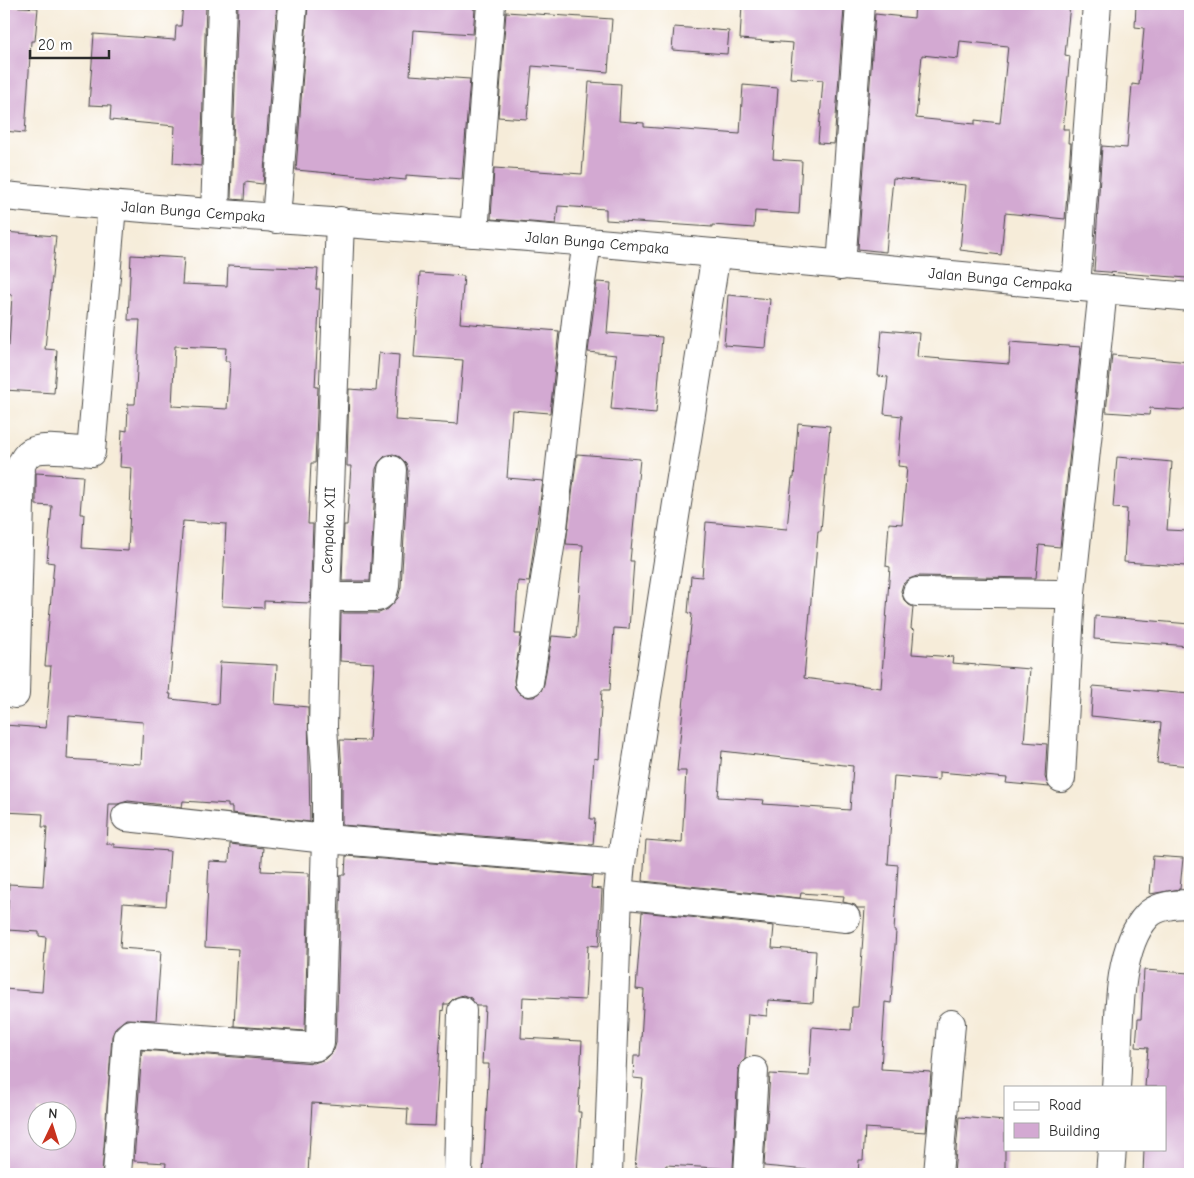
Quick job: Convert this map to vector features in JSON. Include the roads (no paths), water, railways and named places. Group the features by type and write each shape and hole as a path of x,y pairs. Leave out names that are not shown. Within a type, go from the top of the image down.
{"street":[{"path":"215,213 222,4"},
{"path":"276,219 292,4"},
{"path":"474,232 491,4"},
{"path":"841,266 860,4"},
{"path":"1076,287 1097,4"},
{"name":"Jalan Bunga Cempaka","path":"4,196 276,219 474,232 1190,297"},
{"path":"15,694 21,465 25,457 35,450 52,449 91,452 112,206"},
{"name":"Cempaka XII","path":"117,1174 127,1038 131,1034 314,1047 320,1043 326,838 326,771 323,727 326,597 340,222"},
{"path":"528,682 553,528 578,303 587,242"},
{"path":"608,1174 618,894 621,863 716,253"},
{"path":"1060,778 1070,592 1103,289"},
{"path":"326,597 378,597 383,593 392,470"},
{"path":"917,592 1057,594 1070,592"},
{"path":"126,817 326,838 621,863"},
{"path":"618,894 846,918"},
{"path":"1116,1086 1121,986 1132,940 1148,915 1169,904 1190,904"},
{"path":"458,1174 462,1010"},
{"path":"938,1174 952,1024"},
{"path":"748,1174 754,1071"},
{"path":"1110,1174 1112,1150"}]}
